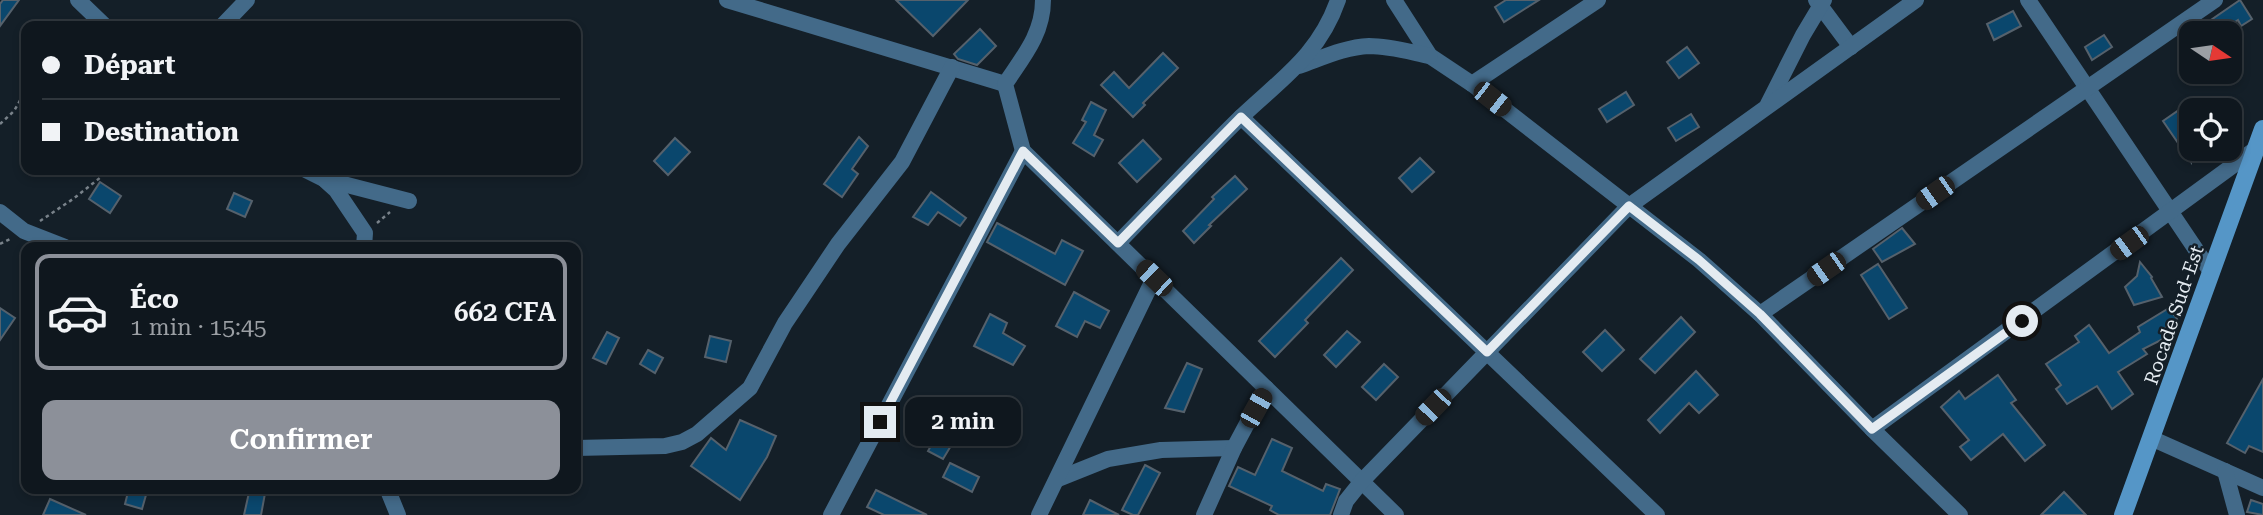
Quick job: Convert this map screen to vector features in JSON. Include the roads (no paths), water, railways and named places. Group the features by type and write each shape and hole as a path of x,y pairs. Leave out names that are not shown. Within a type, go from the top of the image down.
{"street":[{"path":"78,0 99,21"},
{"path":"227,21 247,0"},
{"path":"727,0 1005,84"},
{"path":"1043,0 1038,32 1005,84 1023,151 1396,515"},
{"path":"1118,243 1241,117 1299,66 1323,34 1338,0"},
{"path":"1394,0 1430,56"},
{"path":"1472,84 1598,0"},
{"path":"1341,515 1346,501 1362,481 1629,206 1916,0"},
{"path":"2028,0 2211,272"},
{"path":"1760,314 2216,0"},
{"path":"1767,107 1820,2 1851,47"},
{"path":"1299,66 1346,50 1368,46 1392,48 1430,56 1472,84 1699,260 1760,314 1960,515"},
{"path":"581,448 665,446 682,442 697,434 750,387 785,323 838,244 902,162 952,67"},
{"path":"1241,117 1657,515"},
{"name":"Rocade Sud-Est","path":"2123,515 2260,146 2263,129"},
{"path":"1872,429 2260,146"},
{"path":"831,515 1023,151"},
{"path":"316,175 406,201"},
{"path":"324,179 336,190 364,240"},
{"path":"0,212 24,231 52,242"},
{"path":"1039,515 1154,278"},
{"path":"1204,515 1234,448 1266,388"},
{"path":"2153,439 2263,488"},
{"path":"1058,479 1108,459 1161,450 1234,448"},
{"path":"1073,449 1108,459"},
{"path":"2225,471 2237,515"},
{"path":"389,494 398,515"}]}
